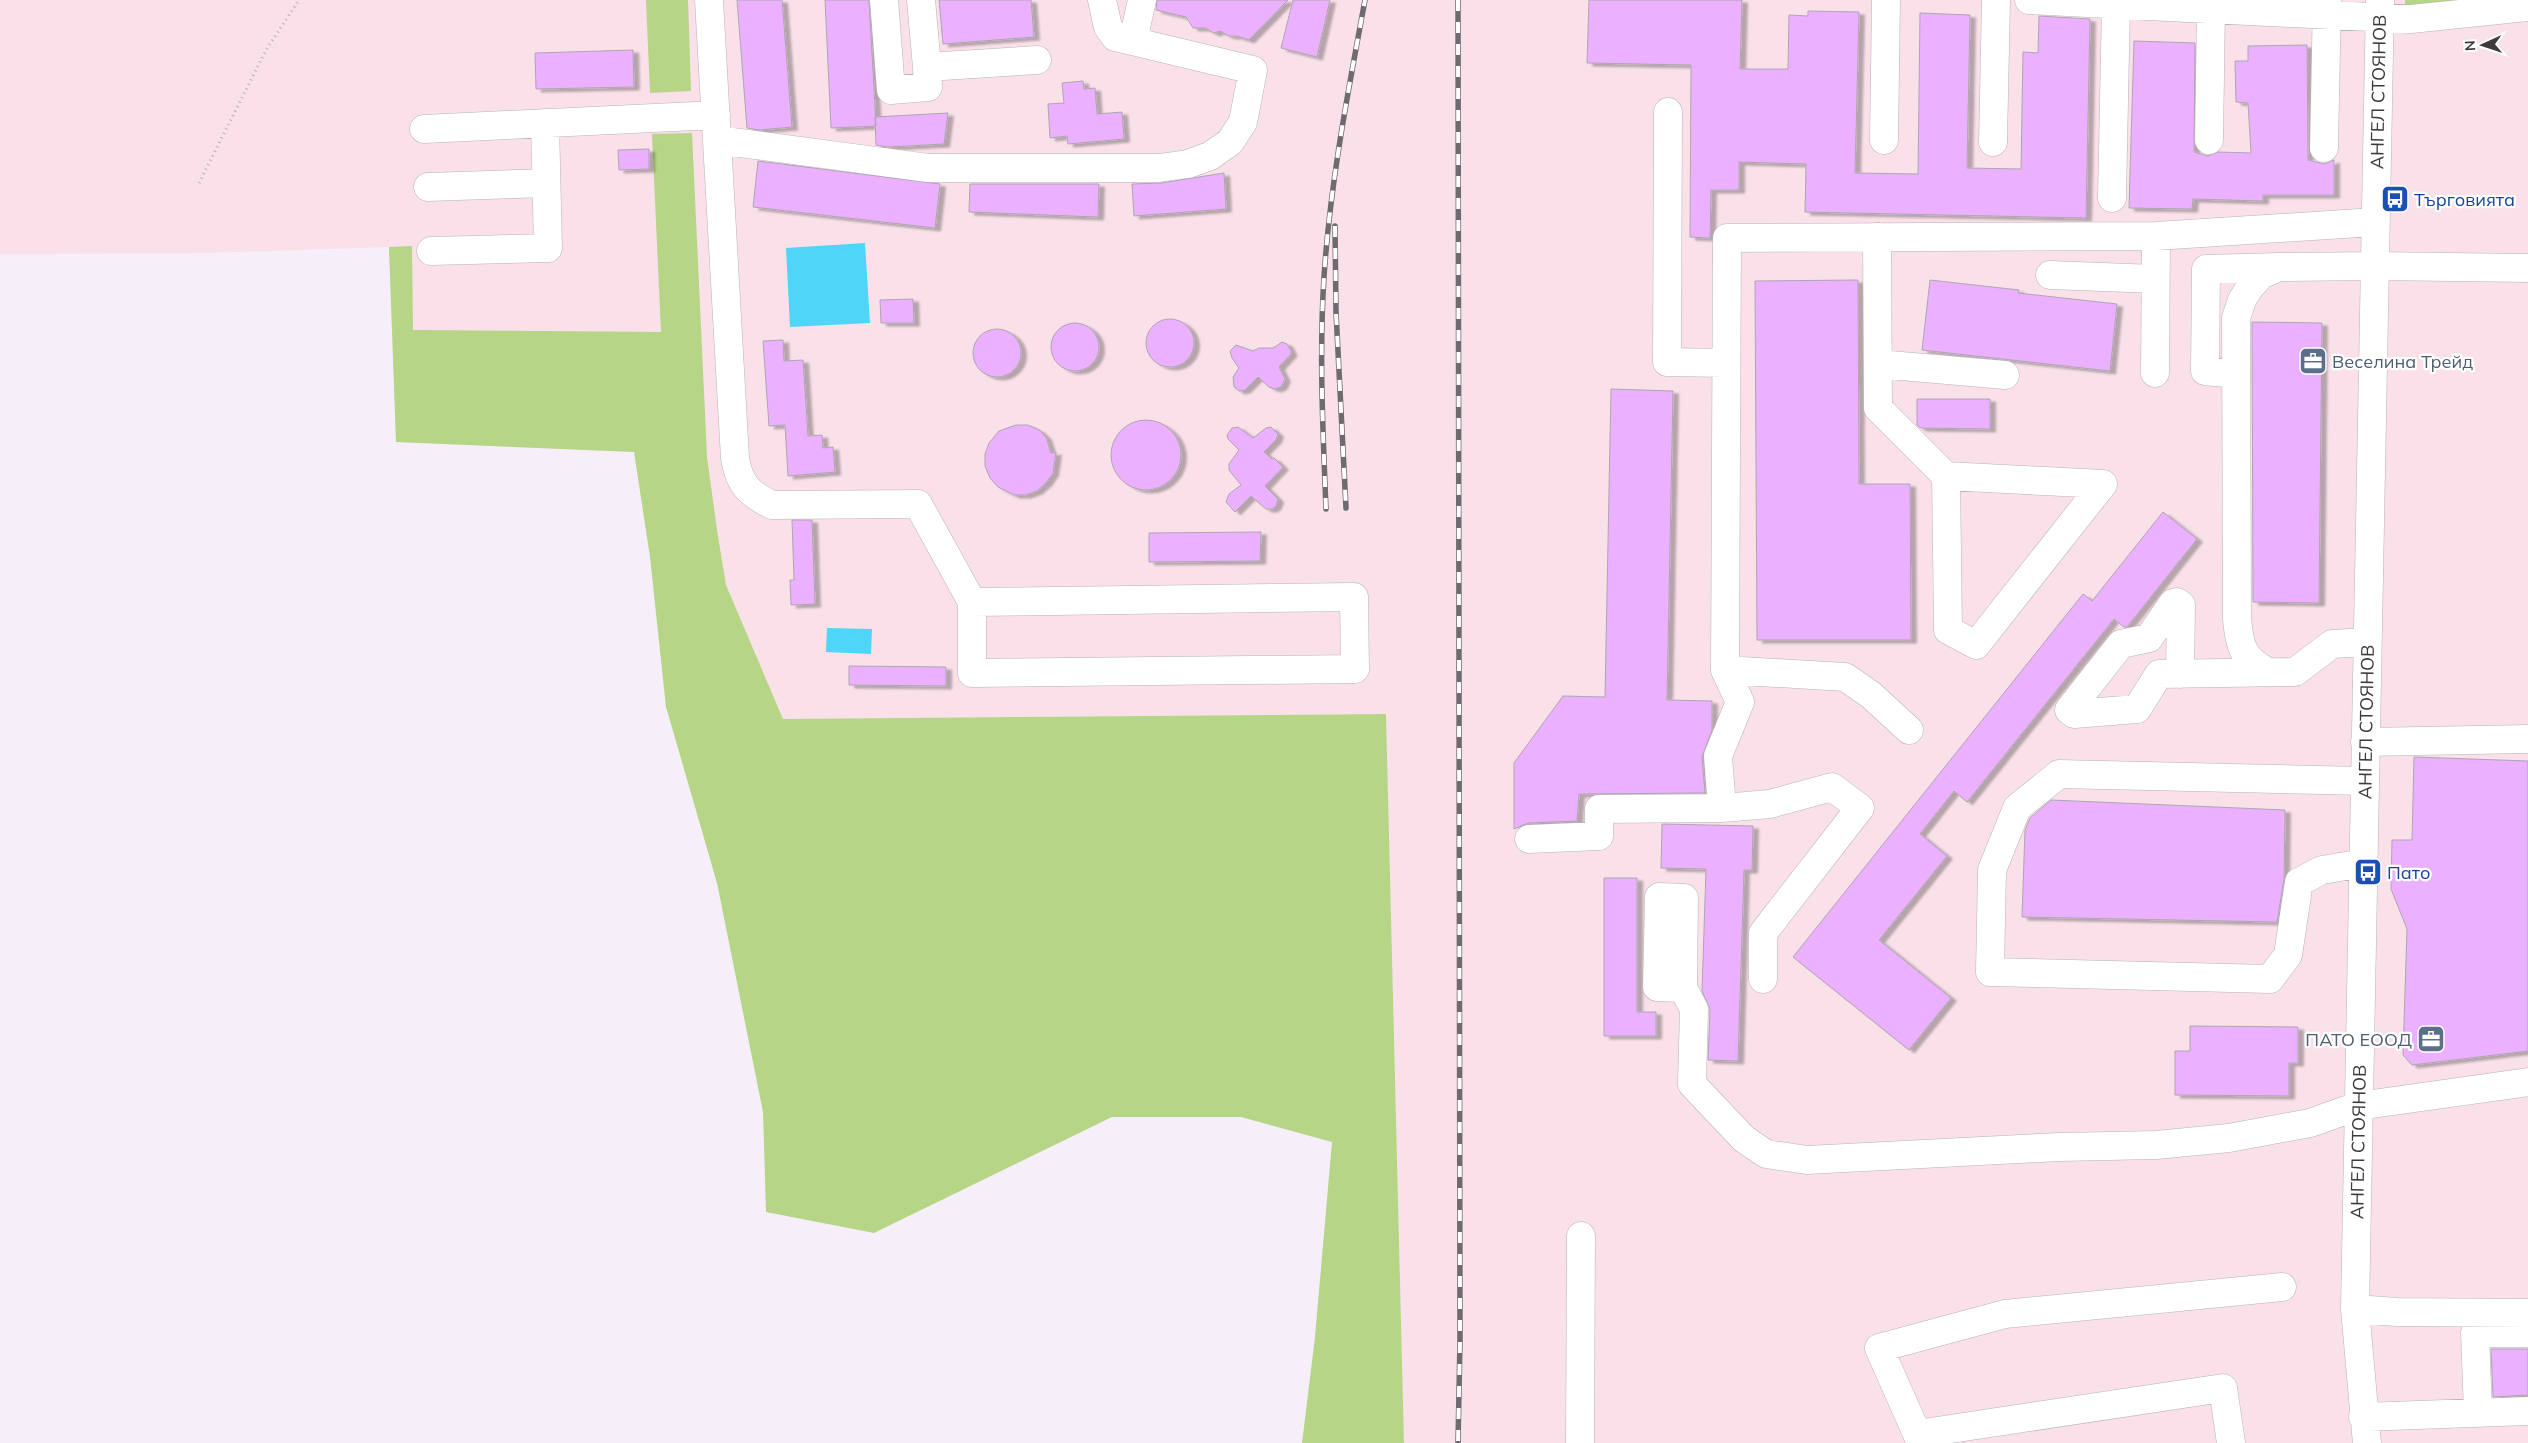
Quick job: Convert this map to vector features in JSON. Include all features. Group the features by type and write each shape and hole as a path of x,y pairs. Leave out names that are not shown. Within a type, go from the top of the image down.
{"street":[{"path":"709,0 737,475 748,490 759,499 772,505 918,504 972,602 972,673 1355,669 1354,597 972,602"},
{"path":"884,0 891,90 928,87 921,0"},
{"path":"424,129 546,123 716,127 903,166 1074,169 1159,168 1188,164 1210,156 1230,142 1243,122 1253,70 1115,37 1108,27 1102,0"},
{"path":"1133,41 1142,0"},
{"path":"1884,140 1886,0"},
{"path":"1993,142 1996,0"},
{"path":"2029,0 2211,8 2380,8 2411,19 2528,7"},
{"path":"2112,198 2116,4"},
{"path":"2324,148 2327,7"},
{"path":"2209,140 2211,8"},
{"name":"АНГЕЛ СТОЯНОВ","path":"2365,1430 2355,1309 2380,8"},
{"path":"927,67 1036,60"},
{"path":"1668,112 1667,362 1726,362"},
{"path":"432,251 548,248 546,123"},
{"path":"428,187 546,183"},
{"path":"1722,808 1718,756 1740,702 1725,670 1727,238 2156,236 2375,222"},
{"path":"2154,373 2156,236"},
{"path":"1877,237 1878,408 1946,476 2103,484 1976,645 1948,630 1946,476"},
{"path":"2236,374 2205,371 2206,269 2374,266 2528,268"},
{"path":"2268,672 2245,656 2239,644 2237,620 2236,318 2242,300 2261,275 2278,267"},
{"path":"2050,275 2155,279"},
{"path":"1878,364 2006,375"},
{"path":"2180,674 2181,605 2177,602 2173,603 2149,638 2121,644 2069,710 2074,714 2137,709 2159,674 2180,674 2268,672 2295,672 2332,644 2367,642"},
{"path":"1725,670 1845,677 1871,695 1909,730"},
{"path":"2365,742 2528,739"},
{"path":"2363,863 2322,870 2298,882 2288,955 2270,978 1990,972 1992,870 2017,808 2059,774 2364,781"},
{"path":"1529,839 1599,836 1599,809 1722,808 1770,804 1832,787 1860,808 1764,933 1763,979"},
{"path":"1683,988 1694,1009 1692,1084 1744,1139 1766,1154 1807,1160 2059,1147 2156,1145 2229,1138 2310,1123 2358,1106 2528,1082"},
{"path":"1580,1443 1581,1236"},
{"path":"2231,1443 2223,1388 1916,1434 1879,1348 2005,1314 2282,1287"},
{"path":"2355,1309 2397,1312 2528,1314"},
{"path":"2478,1412 2476,1333 2528,1333"},
{"path":"2365,1430 2478,1412 2528,1411"}],"path":[{"path":"199,183 266,50 299,0"}],"shaded area":[{"path":"0,0 2528,0 2528,1443 1404,1443 1386,714 783,719 726,585 717,530 634,452 396,442 389,247 206,253 0,254"}],"green space":[{"path":"646,0 688,0 691,91 650,93"},
{"path":"2405,0 2500,0 2405,10"},
{"path":"692,133 707,457 717,530 726,585 783,719 1386,714 1404,1443 1302,1443 1315,1337 1332,1142 1241,1117 1112,1117 874,1233 766,1212 763,1112 717,883 666,707 650,557 634,452 396,442 389,247 412,246 413,330 661,332 652,134"}],"water":[{"path":"865,243 870,323 790,327 786,248"},
{"path":"827,628 872,629 871,654 826,652"}],"building":[{"path":"737,0 782,0 792,127 759,130 747,128"},
{"path":"825,0 869,0 876,126 831,128"},
{"path":"939,0 1031,0 1034,37 943,44"},
{"path":"1157,0 1288,0 1249,40 1237,36 1229,36 1220,31 1214,33 1205,28 1193,28 1186,17 1156,10"},
{"path":"1293,0 1330,0 1317,57 1281,48"},
{"path":"1589,0 1742,0 1740,69 1788,69 1789,15 1808,16 1808,11 1859,12 1855,173 1918,174 1920,13 1970,15 1967,168 2021,169 2023,52 2038,53 2039,16 2090,19 2086,218 1805,212 1806,164 1739,162 1739,190 1711,190 1710,238 1690,237 1691,65 1587,63"},
{"path":"2134,41 2195,43 2194,152 2208,156 2218,152 2251,153 2248,103 2236,102 2235,61 2248,61 2248,46 2307,45 2308,160 2324,164 2334,160 2334,195 2263,195 2263,201 2193,199 2192,209 2129,208"},
{"path":"633,50 634,87 536,89 535,53"},
{"path":"1083,81 1084,89 1095,88 1097,114 1122,112 1124,139 1068,144 1067,136 1050,138 1048,104 1064,103 1062,83"},
{"path":"948,113 944,144 888,147 876,145 875,117"},
{"path":"649,149 649,169 619,170 618,150"},
{"path":"758,161 940,184 935,228 753,207"},
{"path":"1224,173 1226,209 1134,216 1132,184 1161,183"},
{"path":"970,184 1099,184 1098,217 969,212"},
{"path":"1858,280 1859,484 1910,484 1911,640 1757,640 1755,281"},
{"path":"1930,280 2019,290 2018,293 2117,304 2110,371 1922,350"},
{"path":"913,299 914,323 881,323 880,300"},
{"path":"1170,319 1179,321 1187,326 1192,334 1194,343 1192,352 1187,360 1179,365 1170,367 1161,365 1153,360 1148,352 1146,343 1148,334 1153,326 1161,321"},
{"path":"2252,322 2322,323 2319,603 2253,602"},
{"path":"1075,323 1084,325 1092,330 1097,338 1099,347 1097,356 1092,364 1084,369 1075,371 1066,369 1058,364 1053,356 1051,347 1053,338 1058,330 1066,325"},
{"path":"997,329 1006,331 1014,336 1019,344 1021,353 1019,362 1014,370 1006,375 997,377 988,375 980,370 975,362 973,353 975,344 980,336 988,331"},
{"path":"783,340 784,361 803,360 808,436 822,435 823,448 833,447 835,472 788,476 785,425 769,426 763,341"},
{"path":"1282,342 1287,344 1291,354 1279,367 1285,379 1281,387 1275,389 1269,387 1258,377 1245,390 1239,391 1234,387 1233,377 1239,368 1232,358 1230,351 1236,345 1253,351 1259,348 1273,348"},
{"path":"1611,389 1673,391 1667,700 1712,701 1712,730 1702,757 1705,793 1579,794 1577,821 1528,823 1514,829 1514,763 1563,696 1605,697"},
{"path":"1917,399 1990,399 1990,429 1921,428 1917,425"},
{"path":"1146,420 1159,423 1171,430 1178,442 1181,455 1178,468 1171,480 1159,487 1146,490 1133,487 1121,480 1114,468 1111,455 1114,442 1121,430 1133,423"},
{"path":"1016,425 1028,425 1039,430 1046,437 1051,453 1056,452 1053,473 1037,491 1026,495 1014,495 998,487 990,478 985,466 985,454 989,443 999,431"},
{"path":"1238,427 1253,438 1266,428 1271,427 1278,434 1276,440 1264,452 1283,467 1265,486 1278,499 1276,506 1272,509 1266,509 1251,496 1235,512 1226,502 1229,494 1241,485 1229,470 1229,464 1239,450 1228,439 1227,435 1232,428"},
{"path":"2163,512 2197,539 2127,627 2124,627 2114,619 1967,802 1954,791 1920,834 1947,856 1879,940 1951,998 1909,1050 1793,957 2083,594 2092,601"},
{"path":"792,520 812,520 815,604 791,605 790,580 794,580"},
{"path":"1261,532 1260,561 1149,562 1149,533"},
{"path":"849,666 946,667 946,686 849,685"},
{"path":"2414,757 2528,761 2528,1051 2412,1065 2403,1055 2407,929 2391,889 2392,840 2412,840"},
{"path":"2051,800 2285,810 2284,879 2277,922 2022,917 2025,830 2030,818"},
{"path":"1662,824 1753,826 1752,870 1744,870 1738,1061 1708,1060 1710,1009 1702,991 1706,869 1661,868"},
{"path":"1604,878 1637,878 1637,1012 1656,1012 1656,1036 1604,1036"},
{"path":"2190,1026 2298,1027 2298,1063 2289,1063 2289,1096 2175,1095 2175,1051 2190,1051"},
{"path":"2491,1349 2528,1349 2528,1395 2493,1397"}],"railway":[{"path":"1326,509 1322,364 1324,277 1335,173 1365,0"},
{"path":"1458,0 1460,1340 1458,1443"},
{"path":"1335,226 1336,312 1346,508"}],"place":[{"name":"Търговията","path":"2395,199"},
{"name":"Веселина Трейд","path":"2313,361"},
{"name":"Пато","path":"2368,872"},
{"name":"ПАТО ЕООД","path":"2431,1039"}]}
